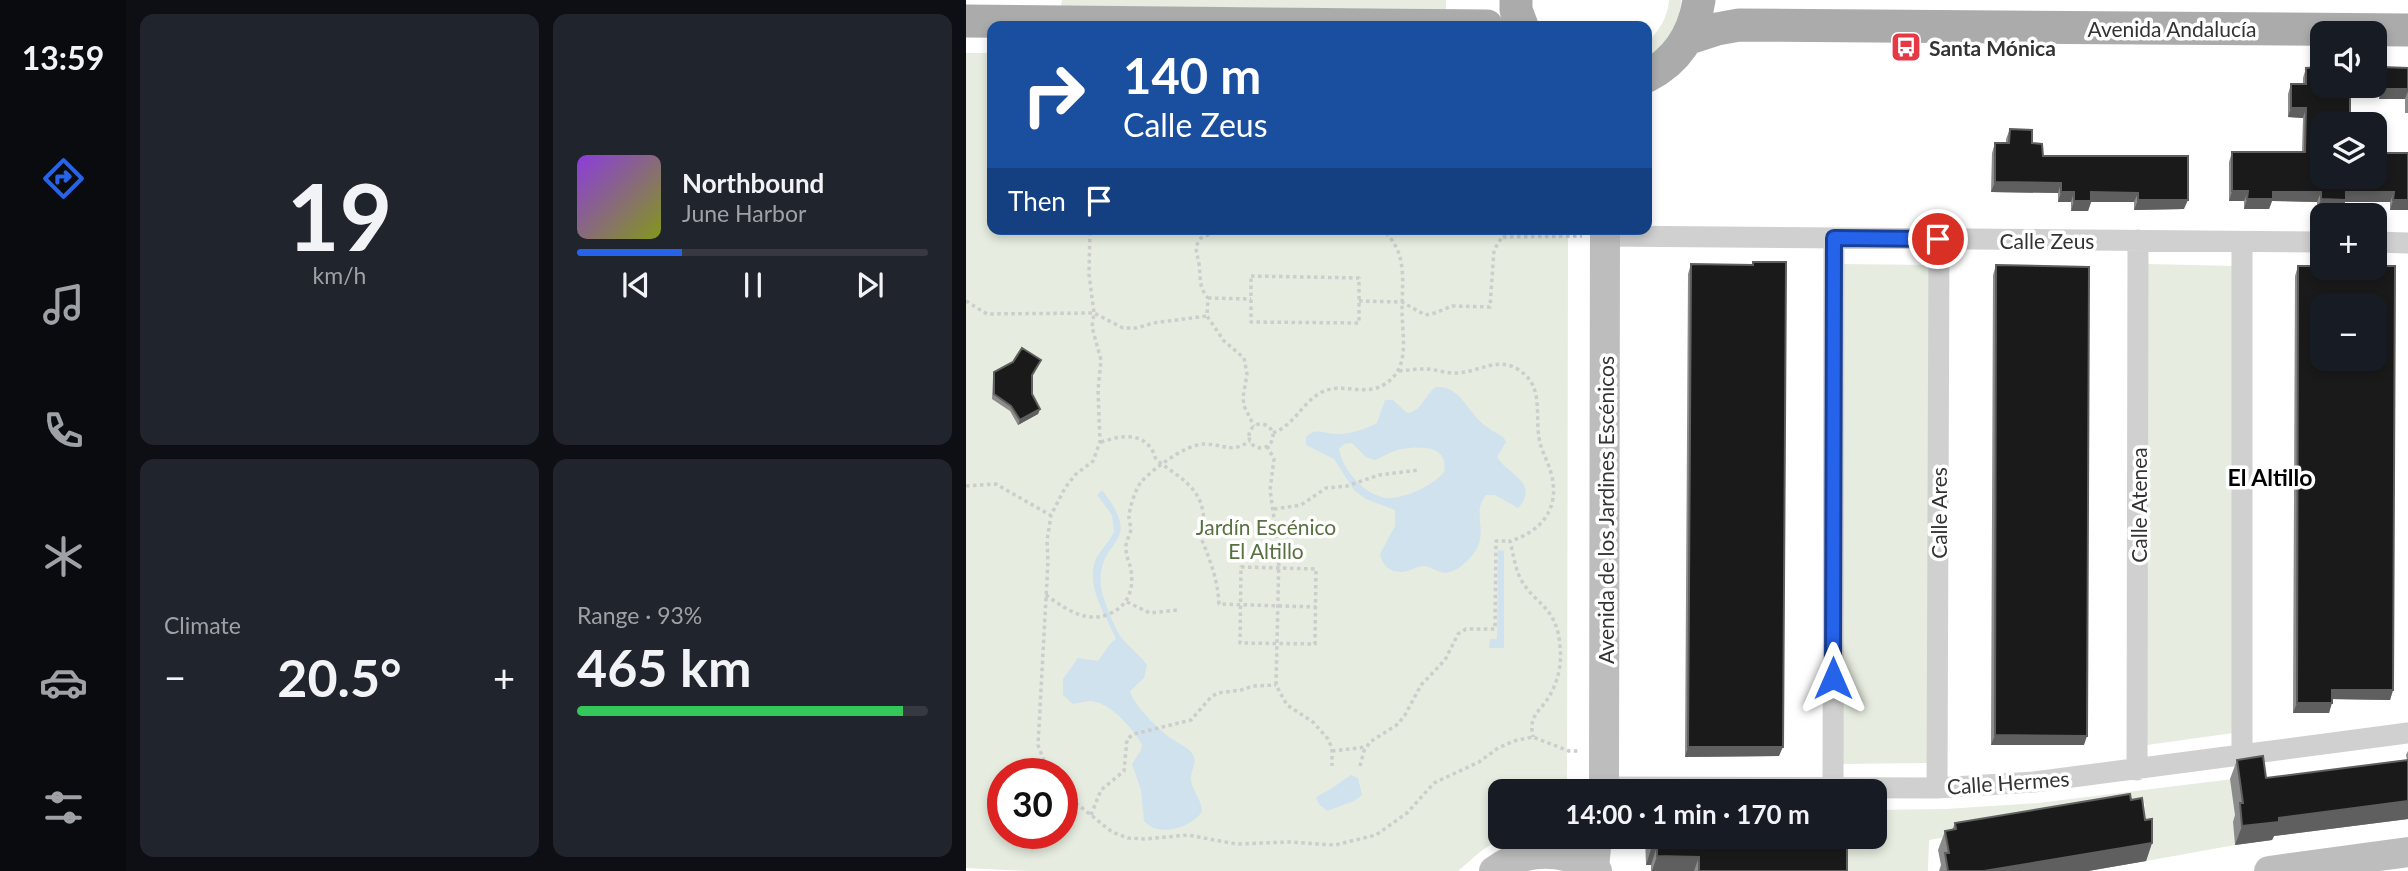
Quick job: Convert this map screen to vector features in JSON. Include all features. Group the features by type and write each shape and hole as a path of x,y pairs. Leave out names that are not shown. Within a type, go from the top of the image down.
{"main road":[{"path":"1516,0 1520,21"},
{"path":"1652,73 1662,68 1682,48 1696,21 1699,0"},
{"path":"966,21 987,21"},
{"name":"Avenida Andalucía","path":"1686,39 1739,25 2408,30"}],"street":[{"name":"Calle Zeus","path":"1652,234 2310,242"},
{"name":"Avenida de los Jardines Escénicos","path":"1604,779 1605,235"},
{"path":"1833,779 1834,238"},
{"name":"Calle Ares","path":"1937,788 1938,239"},
{"name":"Calle Atenea","path":"2137,770 2138,240"},
{"path":"2242,242 2242,756"},
{"path":"2387,242 2408,243"},
{"name":"Calle Hermes","path":"1887,788 2034,782 2408,733"},
{"path":"1596,870 1597,849"},
{"path":"2269,871 2408,852"},
{"path":"1494,871 1519,857 1551,853 1583,861 1596,870"}],"path":[{"path":"1042,758 1038,745 1047,541 1051,515 1075,475 1093,461 1100,442 1098,390 1101,360 1091,327 1094,313 1089,274 1090,235"},
{"path":"1209,235 1202,238 1196,246 1198,279 1208,298 1207,316 1224,341 1244,358 1247,374 1244,406 1254,426"},
{"path":"1273,433 1287,425 1321,392 1332,388 1371,389 1383,386 1399,371 1404,344 1401,262 1397,247 1388,235"},
{"path":"1359,301 1402,302 1425,315 1452,306 1490,307 1494,250 1503,237 1554,235"},
{"path":"1251,276 1359,278 1359,301 1359,323 1251,322 1251,276"},
{"path":"1208,298 1251,299"},
{"path":"966,301 987,314 1094,313 1123,328 1207,316"},
{"path":"1360,766 1366,747 1379,735 1398,724 1422,685 1445,660 1458,634 1466,629 1495,629 1496,541 1510,541 1531,533 1540,526 1551,509 1553,499 1552,475 1538,436 1538,399 1529,379 1511,366 1500,364 1453,374 1426,369 1399,371"},
{"path":"1265,424 1273,433 1267,446 1259,447 1250,440 1254,426 1265,424"},
{"path":"1100,442 1123,436 1136,438 1147,444 1156,460 1183,478 1200,502 1204,518 1200,526 1200,536 1207,547 1218,586 1219,604 1316,607"},
{"path":"1046,595 1075,614 1090,618 1102,617 1127,602 1132,572 1125,546 1131,528 1130,511 1138,486 1173,456 1195,445 1236,449 1250,440"},
{"path":"1267,446 1274,459 1270,490 1279,568 1276,685 1287,705 1313,722 1328,739 1332,751 1332,766"},
{"path":"1273,509 1301,505 1326,488 1379,475 1419,470"},
{"path":"966,486 996,484 1051,515"},
{"path":"1510,541 1521,580 1548,609 1554,620 1561,649 1556,681 1550,694 1532,717 1533,737"},
{"path":"1241,567 1279,568 1317,569 1315,644 1240,643 1241,567"},
{"path":"1127,602 1150,612 1177,610"},
{"path":"1090,815 1101,790 1124,771 1126,739 1133,734 1191,720 1210,697 1218,693 1253,686 1276,685"},
{"path":"1078,805 1112,832 1128,838 1188,835 1236,844 1289,842 1335,845 1376,835 1407,813 1434,783 1479,762 1498,748 1514,741 1533,737 1569,751 1604,750"},
{"path":"1332,751 1366,747"}],"green space":[{"path":"1062,0 1446,0 1446,9 1061,6"},
{"path":"1669,0 1681,0 1675,25 1666,40 1652,53 1652,37 1667,12"},
{"name":"Jardín Escénico El Altillo","path":"966,53 987,53 987,235 1568,235 1567,779 1488,779 1488,847 1458,871 1029,871 966,868"},
{"path":"1843,264 1929,265 1928,763 1842,764"},
{"path":"2148,264 2234,266 2233,733 2147,745"},
{"path":"2233,779 2235,845 2146,861 2145,803 1929,840 1928,871 1840,871 1702,855 1702,849 1887,849 1887,810 2038,803"}],"water":[{"path":"1444,387 1456,393 1482,423 1504,438 1506,442 1497,457 1520,480 1526,492 1518,508 1495,495 1486,495 1481,502 1481,533 1476,551 1457,569 1443,572 1424,566 1403,572 1394,571 1385,565 1380,554 1395,526 1395,510 1366,499 1354,490 1334,459 1306,445 1306,437 1318,431 1348,433 1377,423 1385,400 1393,400 1407,413 1412,412 1432,390","holes":["1352,443 1366,457 1375,460 1401,449 1432,449 1442,457 1444,472 1413,493 1391,498 1382,497 1357,482 1345,466 1339,449 1344,444"]},
{"path":"1102,490 1115,509 1120,522 1120,532 1101,570 1102,592 1118,633 1147,665 1144,678 1130,691 1132,697 1148,717 1167,735 1189,750 1194,758 1191,781 1202,812 1190,823 1174,829 1158,829 1144,821 1141,790 1132,764 1142,744 1133,731 1116,713 1103,705 1093,701 1073,704 1063,695 1063,679 1078,658 1098,661 1116,639 1099,604 1093,575 1095,561 1114,532 1112,515 1097,495"},
{"path":"1498,550 1504,551 1504,648 1489,648 1490,639 1497,639"},
{"path":"1351,775 1358,778 1362,795 1354,801 1327,811 1316,798"}],"building":[{"path":"2387,67 2408,68 2408,89 2387,89"},
{"path":"2306,68 2310,68 2310,98 2350,98 2350,112 2310,112 2310,189 2387,189 2387,153 2408,153 2408,200 2393,200 2394,192 2346,192 2346,200 2321,199 2321,192 2273,192 2273,199 2247,199 2248,191 2232,191 2232,152 2305,152 2306,108 2291,108 2291,84 2306,84"},
{"path":"2010,129 2032,130 2032,143 2042,144 2043,156 2188,156 2188,200 2138,200 2138,193 2091,192 2091,201 2074,201 2074,192 2061,192 2061,183 1995,182 1995,143 2009,143"},
{"path":"1753,262 1786,262 1783,747 1688,747 1691,264 1753,265"},
{"path":"1996,265 2089,267 2087,736 1995,735"},
{"path":"2298,266 2310,266 2310,280 2387,280 2387,266 2395,266 2393,690 2332,690 2332,703 2297,703"},
{"path":"1022,348 1041,360 1032,375 1032,394 1040,409 1020,420 1011,406 994,394 994,372 1013,362"},
{"path":"2263,756 2266,778 2408,760 2408,801 2279,818 2279,822 2242,826 2240,803 2243,803 2237,760"},
{"path":"2130,794 2131,800 2142,798 2145,820 2152,819 2152,843 1984,871 1948,871 1945,853 1949,853 1945,831 1956,829 1955,823"},
{"path":"1657,849 1847,849 1847,871 1699,871 1699,857 1657,856"}],"place":[{"name":"Santa Mónica","path":"1906,47"}],"district":[{"name":"El Altillo","path":"2270,477"}],"route":[{"path":"1833,678 1834,238 1938,239"}]}
